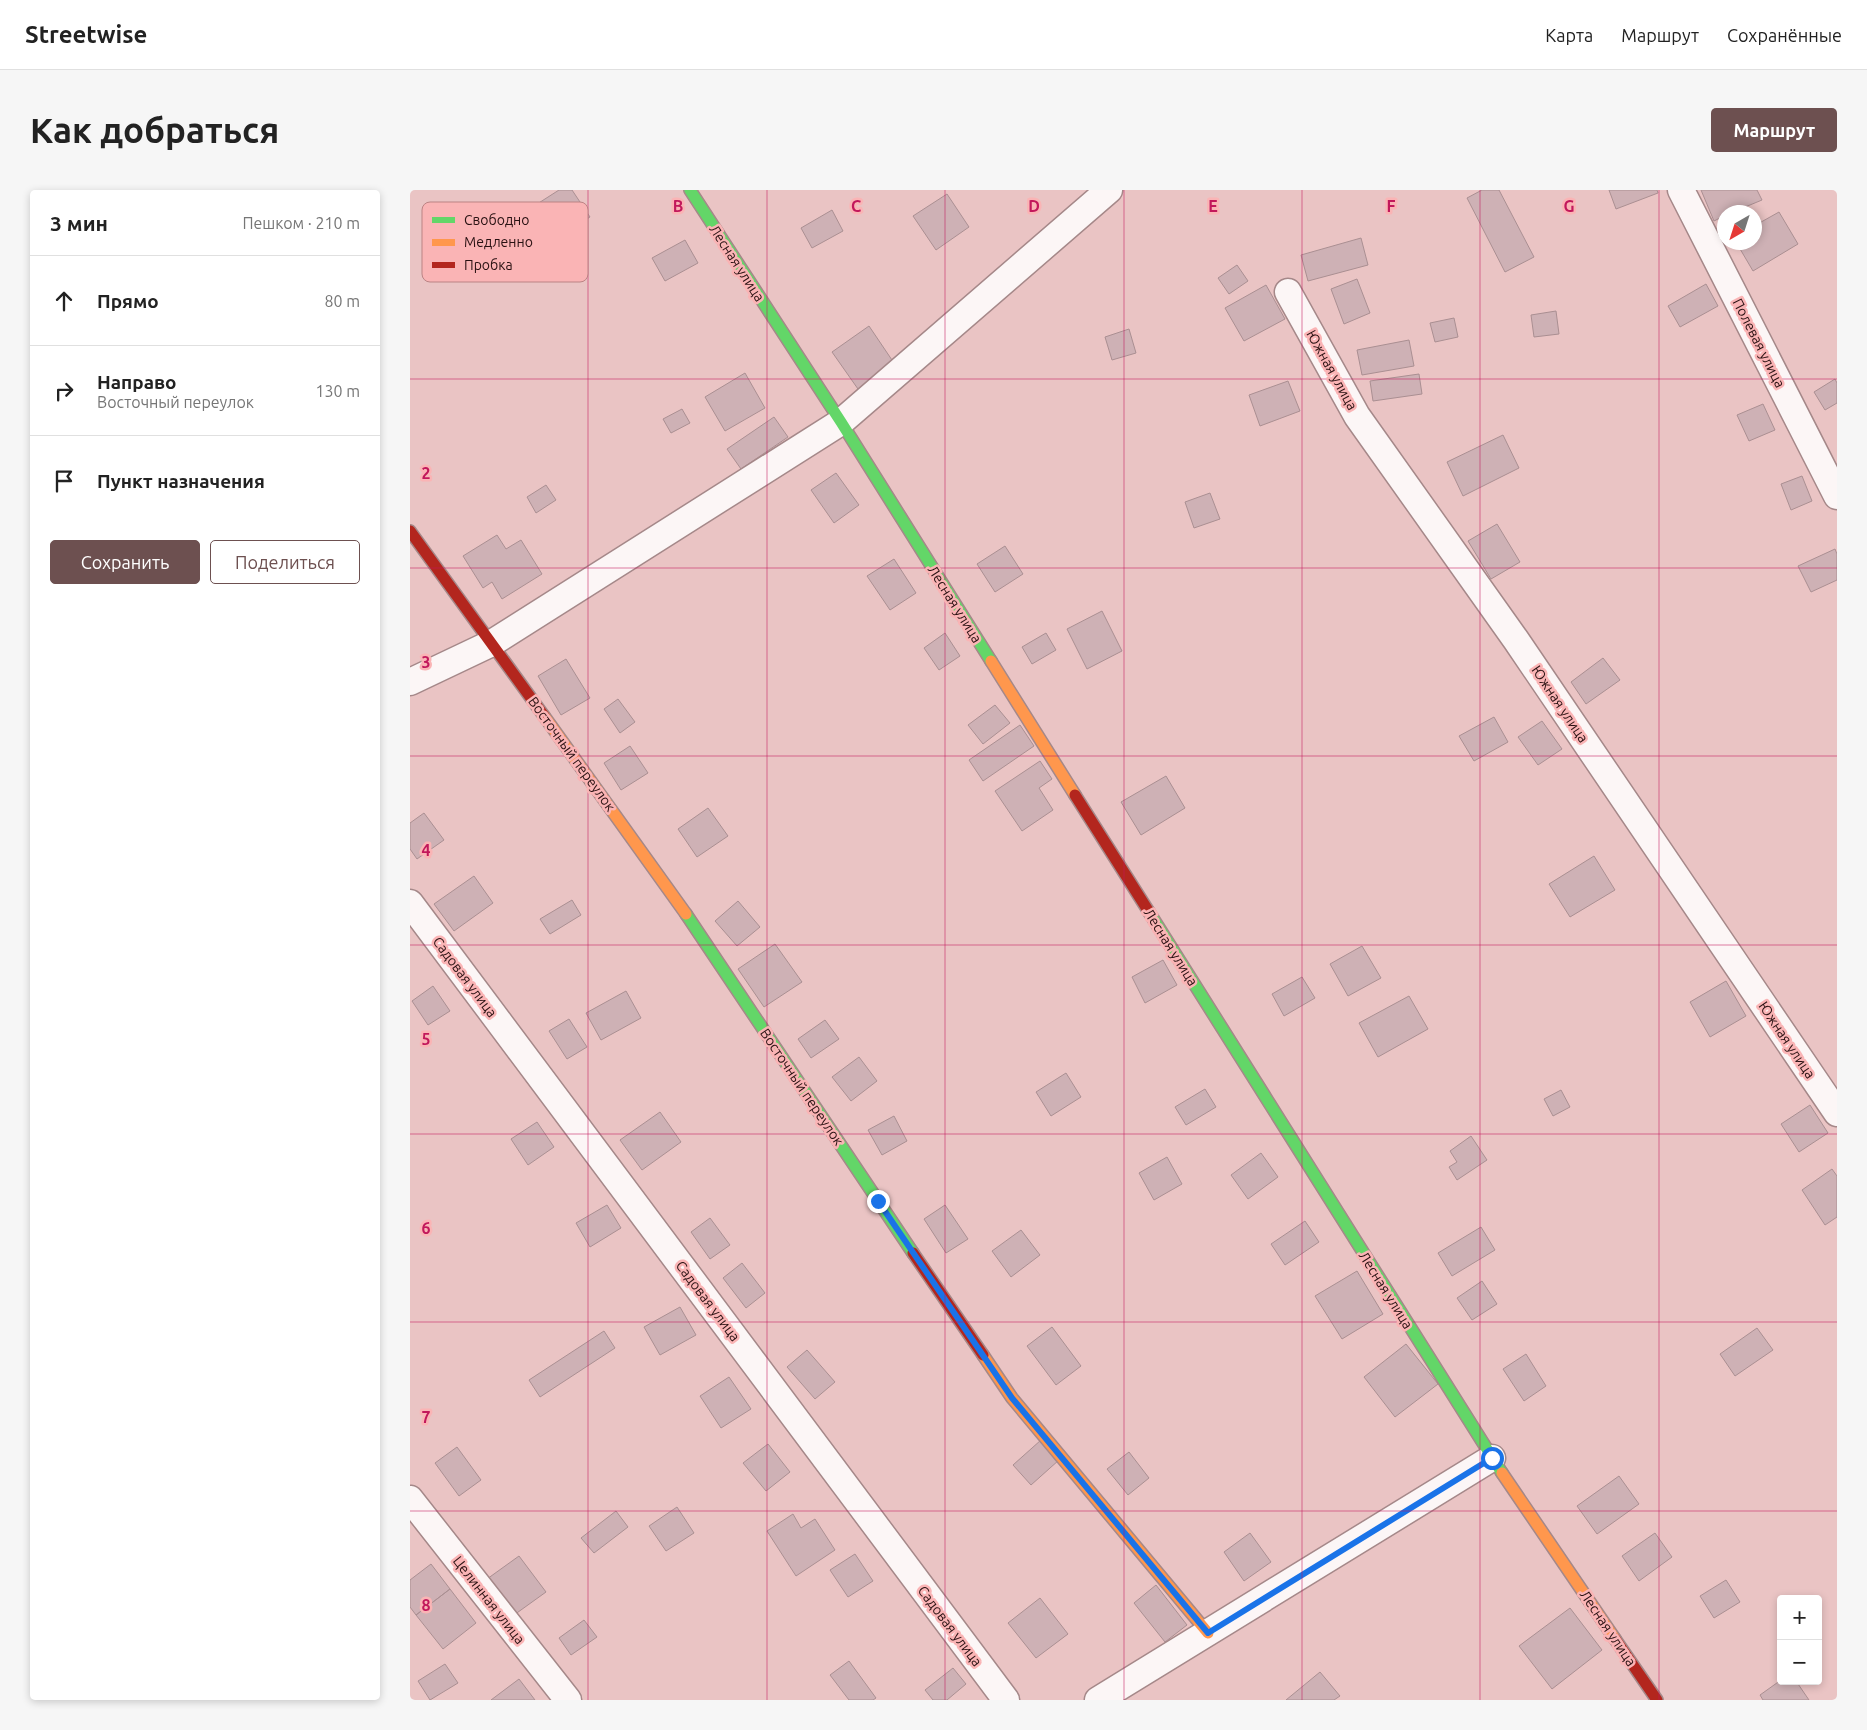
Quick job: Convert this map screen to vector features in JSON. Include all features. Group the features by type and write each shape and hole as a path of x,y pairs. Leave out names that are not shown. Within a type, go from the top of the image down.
{"street":[{"name":"Лесная улица","path":"690,190 841,422 1492,1458 1657,1700"},
{"path":"410,682 492,643 841,422 1109,190"},
{"name":"Полевая улица","path":"1681,190 1837,496"},
{"name":"Южная улица","path":"1288,292 1358,416 1516,640 1837,1113"},
{"name":"Восточный переулок","path":"410,531 698,931 872,1193 1012,1398 1208,1633"},
{"name":"Садовая улица","path":"410,903 1006,1700"},
{"path":"1098,1700 1492,1458"},
{"name":"Целинная улица","path":"410,1499 568,1700"}],"building":[{"path":"559,190 572,190 580,202 540,202"},
{"path":"1482,190 1499,190 1534,257 1505,272 1467,198"},
{"path":"1609,190 1657,190 1658,193 1616,209"},
{"path":"1701,190 1757,190 1762,200 1750,205 1717,205 1717,220 1714,221"},
{"path":"947,194 969,227 936,250 913,216"},
{"path":"832,210 843,231 812,248 801,228"},
{"path":"1779,212 1798,244 1753,271 1741,250 1762,250 1762,222"},
{"path":"1361,238 1368,265 1308,281 1301,255"},
{"path":"685,240 698,263 665,281 652,258"},
{"path":"1237,265 1248,281 1229,294 1218,278"},
{"path":"1357,279 1370,313 1344,324 1331,289"},
{"path":"1706,284 1718,306 1680,327 1668,306"},
{"path":"1266,285 1285,319 1244,341 1225,308"},
{"path":"1556,311 1559,334 1534,337 1531,315"},
{"path":"1454,318 1458,337 1435,342 1430,323"},
{"path":"869,326 894,363 858,389 832,352"},
{"path":"1129,329 1136,353 1112,360 1105,337"},
{"path":"1409,340 1414,366 1362,375 1357,350"},
{"path":"745,373 765,408 725,431 705,397"},
{"path":"1419,374 1422,394 1373,401 1370,381"},
{"path":"1835,379 1837,383 1837,403 1825,410 1814,392"},
{"path":"1288,381 1300,411 1260,426 1249,395"},
{"path":"1763,404 1775,430 1749,441 1737,415"},
{"path":"682,409 690,423 671,433 663,419"},
{"path":"774,417 788,437 741,469 727,449"},
{"path":"1503,435 1519,468 1463,496 1447,462"},
{"path":"836,473 859,505 834,523 811,490"},
{"path":"1802,476 1812,501 1791,510 1781,484"},
{"path":"546,485 556,500 536,513 527,497"},
{"path":"1210,493 1220,519 1194,528 1185,502"},
{"path":"1497,524 1520,562 1491,579 1468,541"},
{"path":"497,535 506,549 521,540 542,574 502,599 492,582 483,588 463,556"},
{"path":"1005,546 1023,574 995,592 977,564"},
{"path":"1835,549 1837,554 1837,580 1811,592 1798,566"},
{"path":"894,559 916,593 890,610 867,576"},
{"path":"1102,611 1122,651 1087,669 1067,629"},
{"path":"945,633 960,656 939,670 924,648"},
{"path":"1046,633 1056,650 1032,664 1022,647"},
{"path":"1603,658 1620,680 1586,704 1571,682"},
{"path":"566,659 590,698 561,715 538,676"},
{"path":"618,699 635,722 620,733 604,709"},
{"path":"995,705 1010,723 983,744 968,725"},
{"path":"1494,717 1508,742 1474,761 1459,736"},
{"path":"1542,721 1562,749 1538,765 1518,737"},
{"path":"1020,725 1034,746 983,781 969,760"},
{"path":"630,746 648,773 621,790 604,763"},
{"path":"1040,761 1052,779 1039,788 1053,810 1022,831 995,791"},
{"path":"1166,776 1185,808 1141,835 1121,802"},
{"path":"708,808 728,836 697,857 678,829"},
{"path":"424,813 444,840 417,859 410,849 410,823"},
{"path":"1594,856 1615,890 1570,917 1549,884"},
{"path":"474,876 493,903 454,931 434,904"},
{"path":"572,900 581,915 550,934 540,919"},
{"path":"738,901 760,927 737,946 715,921"},
{"path":"775,944 802,982 764,1007 738,969"},
{"path":"1362,946 1381,978 1348,996 1330,964"},
{"path":"1163,960 1177,985 1145,1003 1132,977"},
{"path":"1302,977 1315,998 1284,1016 1272,994"},
{"path":"1726,981 1746,1016 1710,1037 1690,1002"},
{"path":"433,986 450,1011 428,1025 412,1001"},
{"path":"626,991 641,1018 601,1040 586,1013"},
{"path":"1409,996 1428,1029 1378,1057 1359,1023"},
{"path":"569,1019 587,1047 567,1059 549,1031"},
{"path":"825,1020 839,1039 811,1058 798,1039"},
{"path":"859,1057 877,1081 851,1101 832,1077"},
{"path":"1066,1073 1081,1097 1051,1116 1036,1092"},
{"path":"1205,1089 1216,1107 1186,1125 1175,1107"},
{"path":"1561,1090 1570,1107 1553,1116 1544,1099"},
{"path":"1810,1105 1828,1133 1799,1152 1781,1124"},
{"path":"660,1112 681,1142 642,1170 620,1140"},
{"path":"894,1116 907,1141 882,1155 868,1130"},
{"path":"537,1122 554,1147 528,1165 511,1139"},
{"path":"1471,1136 1487,1160 1457,1180 1449,1167 1457,1162 1450,1151"},
{"path":"1261,1153 1278,1177 1248,1199 1231,1175"},
{"path":"1167,1157 1182,1184 1154,1200 1139,1173"},
{"path":"1832,1169 1837,1176 1837,1217 1825,1225 1802,1190"},
{"path":"607,1205 621,1228 590,1247 576,1223"},
{"path":"945,1205 968,1239 946,1253 924,1219"},
{"path":"710,1218 730,1245 710,1259 691,1232"},
{"path":"1305,1221 1319,1242 1285,1265 1271,1244"},
{"path":"1481,1227 1495,1250 1452,1276 1438,1253"},
{"path":"1021,1230 1040,1255 1011,1277 992,1251"},
{"path":"742,1263 765,1293 746,1308 723,1278"},
{"path":"1357,1271 1383,1314 1342,1339 1315,1296"},
{"path":"1482,1281 1497,1304 1472,1320 1457,1298"},
{"path":"680,1307 696,1335 660,1355 644,1327"},
{"path":"1052,1327 1081,1366 1056,1385 1027,1346"},
{"path":"1757,1328 1773,1350 1735,1376 1720,1354"},
{"path":"604,1331 615,1348 540,1397 529,1380"},
{"path":"1406,1344 1438,1384 1395,1417 1364,1377"},
{"path":"807,1350 835,1382 815,1399 787,1367"},
{"path":"1526,1354 1546,1386 1524,1401 1503,1369"},
{"path":"729,1377 751,1409 721,1428 700,1396"},
{"path":"1041,1440 1059,1460 1031,1485 1013,1465"},
{"path":"768,1444 790,1472 766,1491 743,1463"},
{"path":"457,1447 481,1480 459,1496 435,1463"},
{"path":"1129,1452 1149,1478 1128,1495 1107,1469"},
{"path":"1619,1476 1639,1504 1597,1534 1577,1506"},
{"path":"677,1507 694,1533 666,1551 649,1526"},
{"path":"616,1511 628,1527 594,1553 581,1538"},
{"path":"793,1514 801,1528 815,1519 835,1550 796,1576 767,1531"},
{"path":"1250,1533 1271,1562 1244,1581 1224,1552"},
{"path":"1655,1533 1672,1557 1639,1581 1622,1556"},
{"path":"855,1554 873,1581 848,1597 830,1570"},
{"path":"519,1556 546,1592 514,1615 487,1579"},
{"path":"431,1564 450,1589 416,1615 410,1607 410,1580"},
{"path":"1726,1580 1740,1602 1714,1618 1700,1596"},
{"path":"1156,1585 1187,1625 1165,1642 1134,1603"},
{"path":"450,1589 476,1623 443,1649 416,1615"},
{"path":"1040,1598 1068,1634 1036,1658 1008,1623"},
{"path":"1570,1608 1602,1650 1552,1689 1519,1646"},
{"path":"584,1620 597,1637 571,1655 559,1638"},
{"path":"849,1661 876,1698 873,1700 849,1700 830,1675"},
{"path":"445,1664 458,1683 430,1700 418,1681"},
{"path":"953,1668 966,1684 947,1700 933,1700 925,1690"},
{"path":"1320,1672 1340,1696 1334,1700 1286,1700"},
{"path":"519,1679 535,1700 491,1700"},
{"path":"1777,1683 1777,1685 1799,1685 1809,1700 1763,1700 1760,1695"}],"traffic: fast":[{"path":"690,190 841,422 991,661"},
{"path":"1149,912 1502,1473"},
{"path":"686,914 913,1253"}],"traffic: slow":[{"path":"991,661 1075,795"},
{"path":"544,716 686,914"},
{"path":"983,1355 1012,1398 1208,1633"},
{"path":"1502,1473 1615,1639"}],"traffic: jam":[{"path":"410,531 544,716"},
{"path":"1075,795 1149,912"},
{"path":"913,1253 983,1355"},
{"path":"1615,1639 1657,1700"}],"route":[{"path":"878,1201 1012,1398 1208,1633 1492,1458"}]}
